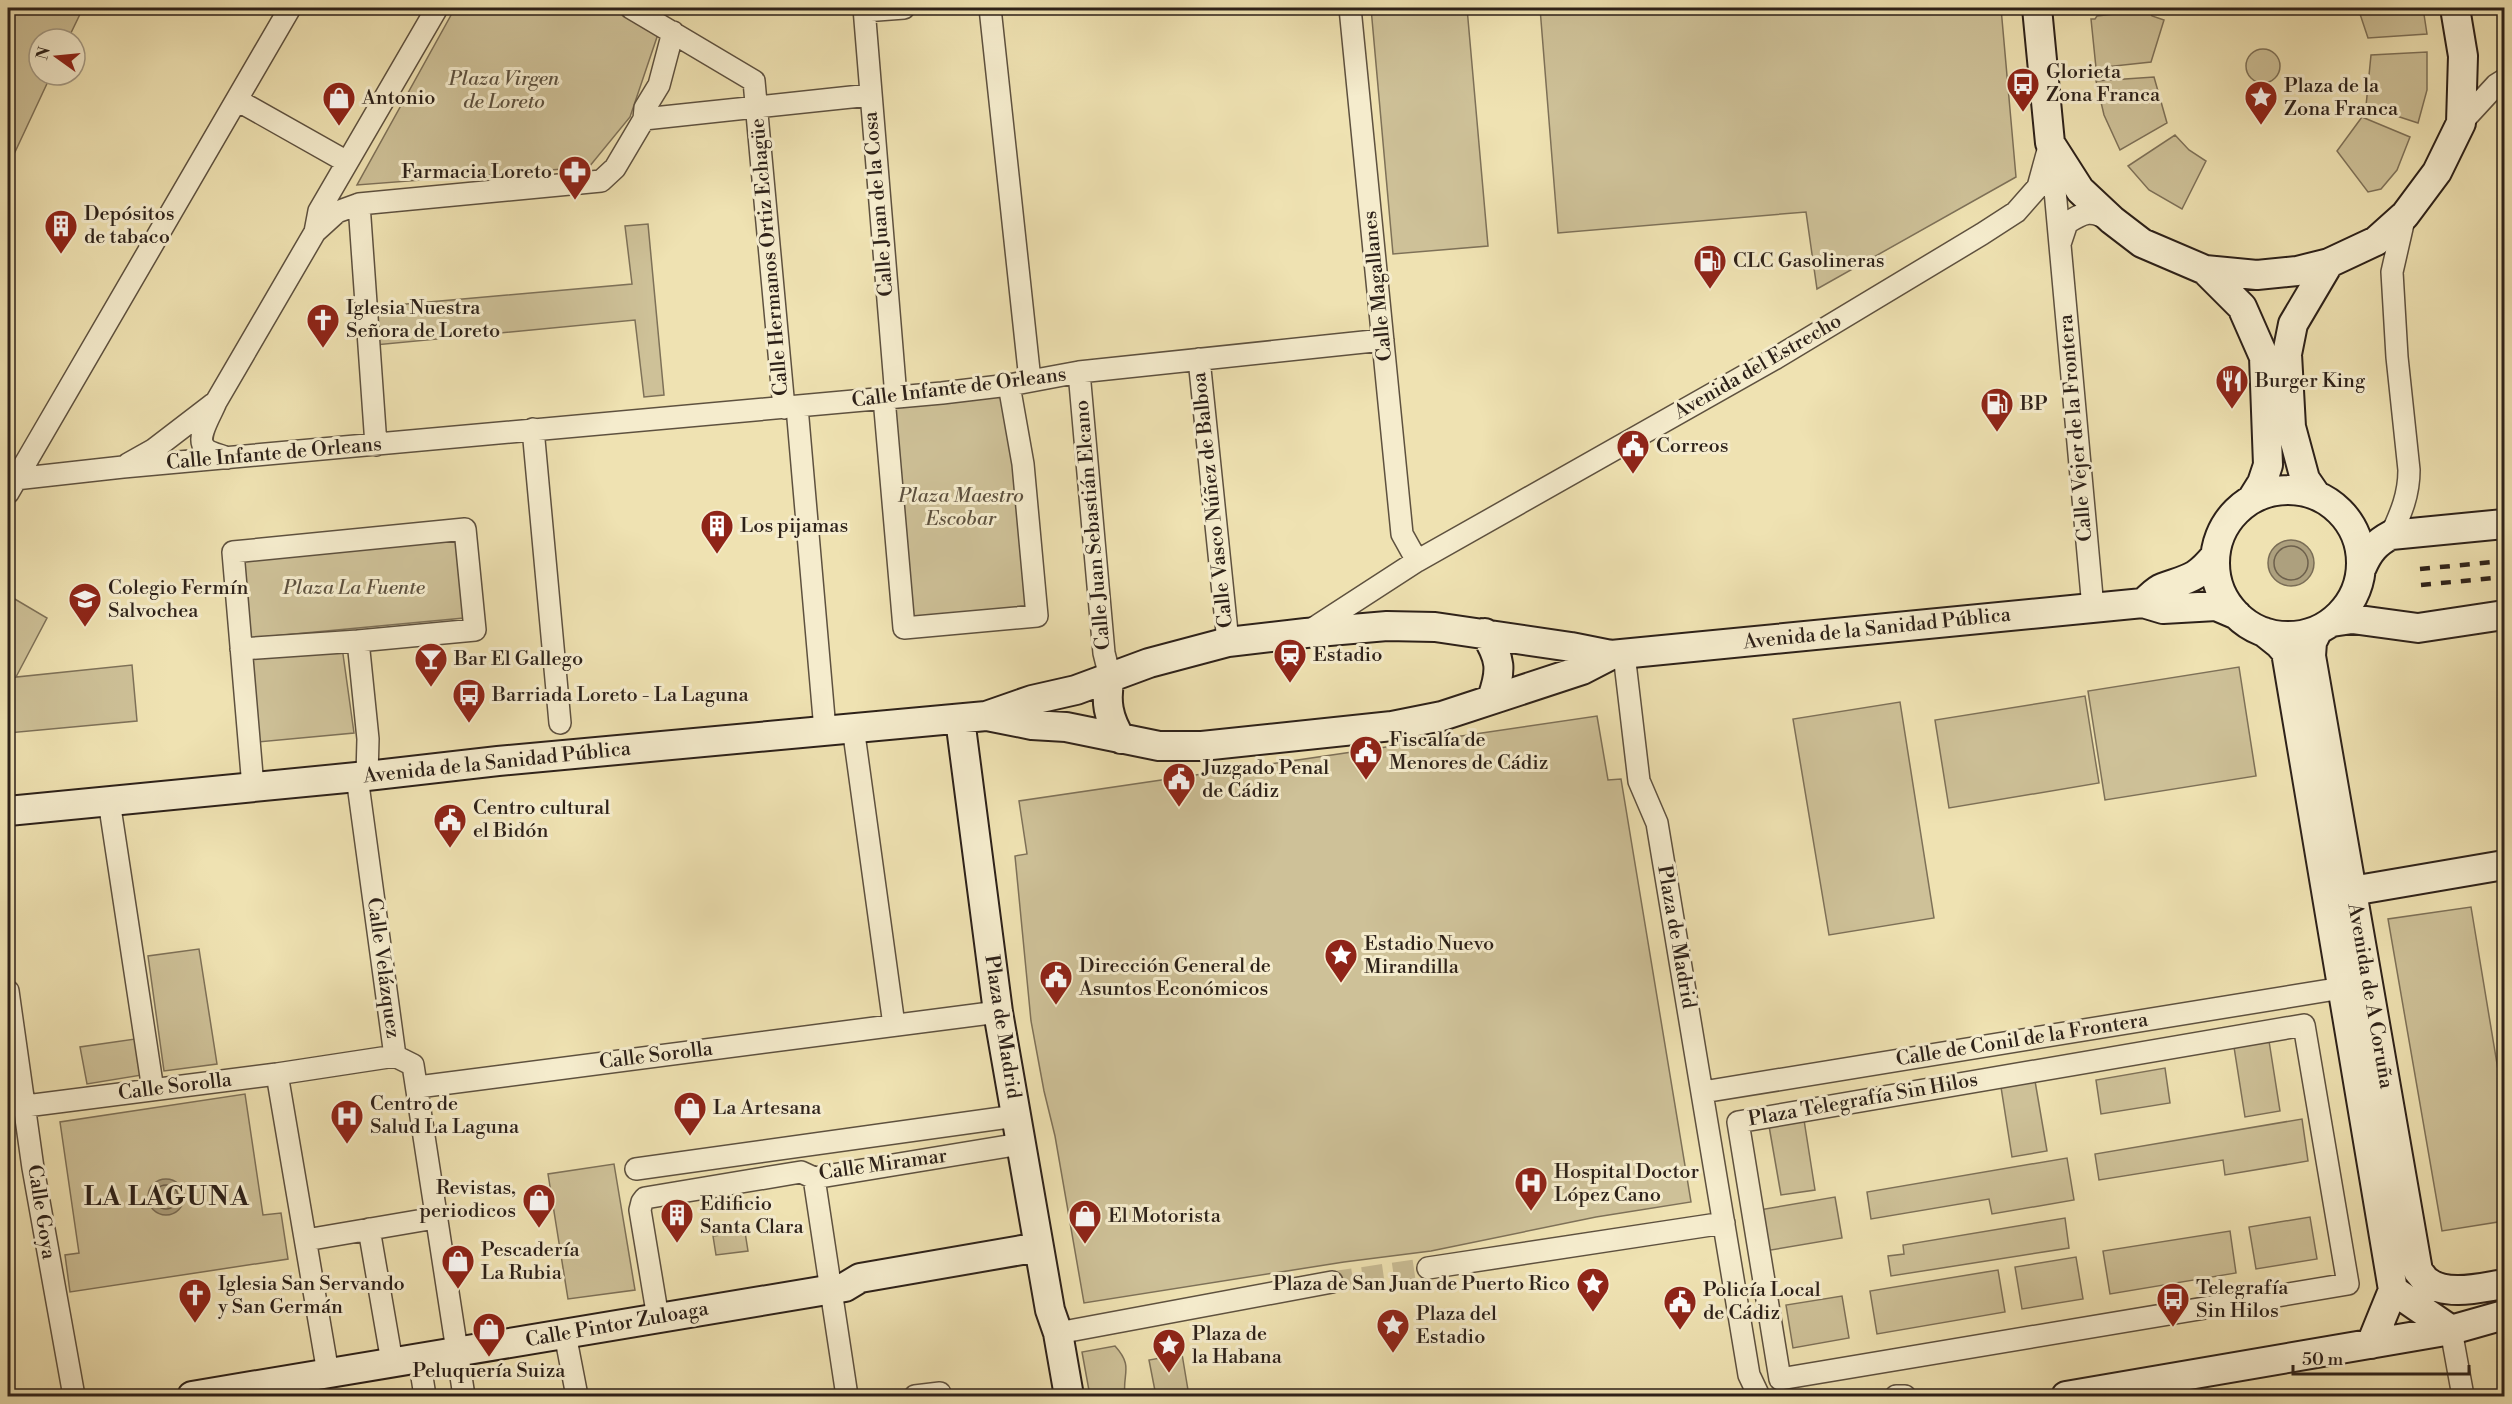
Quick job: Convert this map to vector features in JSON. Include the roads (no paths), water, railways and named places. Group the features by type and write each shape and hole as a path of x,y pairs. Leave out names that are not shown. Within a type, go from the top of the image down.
{"street":[{"path":"11,486 290,8"},
{"path":"315,232 319,211 437,8"},
{"path":"228,458 205,448 201,441 202,431 216,402 315,232 337,212 356,205 602,181 615,168 644,119 645,108 659,86 673,32 631,8"},
{"path":"862,9 904,8"},
{"path":"990,8 1030,381"},
{"name":"Calle Magallanes","path":"1350,8 1402,534 1417,561"},
{"path":"2037,8 2050,143 2080,190 2112,220 2142,243 2205,270 2257,275 2297,271 2329,263 2376,241 2405,215 2437,171 2461,123 2496,85 2505,80"},
{"path":"2455,8 2463,56 2461,123"},
{"name":"Calle Juan de la Cosa","path":"862,9 870,95 890,398"},
{"name":"Calle Hermanos Ortiz Echagüe","path":"673,32 754,81 825,730"},
{"path":"644,119 870,95"},
{"path":"237,100 347,162"},
{"name":"Calle Vejer de la Frontera","path":"2050,143 2093,608"},
{"name":"Avenida del Estrecho","path":"1306,633 1417,561 1756,369 2016,212 2038,186 2050,143"},
{"path":"335,183 338,193 356,205"},
{"path":"356,205 376,445"},
{"name":"Calle Vejer de la Frontera","path":"2059,248 2067,223 2080,214 2093,212 2112,220"},
{"path":"2391,535 2409,488 2396,346 2392,272 2405,215"},
{"path":"2316,495 2305,479 2298,460 2291,427 2287,354 2294,324 2329,263"},
{"path":"2205,270 2242,307 2264,357 2268,465 2262,483 2252,499"},
{"name":"Calle Infante de Orleans","path":"11,486 123,467 890,398 1009,386 1079,372 1383,340"},
{"name":"Calle Vasco Núñez de Balboa","path":"1199,359 1227,642"},
{"name":"Calle Juan Sebastián Elcano","path":"1079,372 1104,653 1110,677"},
{"path":"890,398 904,628 1037,616 1023,464 1009,386"},
{"path":"123,467 153,450 216,402"},
{"path":"533,429 560,723"},
{"path":"2431,625 2396,616 2381,609 2368,597 2361,575 2356,535 2349,520 2338,508 2316,495 2294,489 2278,490 2252,499 2235,512 2225,525 2215,555 2219,588 2226,602 2237,615 2249,625 2264,632 2291,637 2352,619 2418,628 2505,615"},
{"path":"2325,626 2344,611 2361,575 2368,553 2378,542 2391,535 2505,524"},
{"path":"241,649 475,630 465,529 234,552 241,649 253,787"},
{"name":"Avenida de la Sanidad Pública","path":"2143,603 2161,588 2189,580 2204,570 2215,555"},
{"name":"Avenida de la Sanidad Pública","path":"8,811 362,777 498,761 973,717 1076,690 1149,663 1227,642 1306,633 1387,626 1435,627 1617,654 2143,603 2163,609 2216,606 2237,615"},
{"name":"Avenida de A Coruña","path":"2325,626 2312,642 2311,656 2418,1271 2428,1283 2443,1289 2462,1290 2505,1284"},
{"name":"Avenida de A Coruña","path":"2264,632 2286,652 2392,1290"},
{"path":"1485,633 1495,649 1500,666 1499,680 1492,698"},
{"path":"358,641 368,739 362,777"},
{"name":"Avenida de la Sanidad Pública","path":"973,717 1066,727 1159,746 1202,746 1392,726 1442,717 1492,698 1582,670 1617,654"},
{"name":"Plaza de Madrid","path":"1617,654 1639,782 1656,823 1749,1375 1748,1396"},
{"path":"1110,677 1107,692 1108,710 1112,725 1121,739"},
{"name":"Plaza de Madrid","path":"973,717 998,1012 1050,1310 1059,1333 1069,1396"},
{"path":"853,728 894,1025"},
{"name":"Calle Velázquez","path":"362,777 395,1056 413,1065 418,1087 435,1218 464,1396"},
{"path":"109,801 153,1090"},
{"path":"2352,891 2505,865"},
{"name":"Calle de Conil de la Frontera","path":"1703,1092 2342,988"},
{"name":"Calle Goya","path":"8,991 14,1074 26,1106 33,1168 74,1396"},
{"name":"Calle Sorolla","path":"418,1087 998,1012"},
{"name":"Plaza Telegrafía Sin Hilos","path":"2304,1025 2348,1284 1780,1379 1738,1122 2304,1025"},
{"name":"Calle Sorolla","path":"26,1106 277,1074 395,1056"},
{"path":"277,1074 328,1373"},
{"name":"Calle Miramar","path":"636,1169 1016,1116"},
{"name":"Calle Miramar","path":"658,1318 640,1210 645,1198 801,1172 814,1178 1020,1144"},
{"path":"814,1178 861,1396"},
{"path":"306,1240 370,1234 435,1218"},
{"path":"1428,1268 1724,1223"},
{"path":"370,1234 405,1360 425,1396"},
{"name":"Calle Pintor Zuloaga","path":"192,1396 281,1389 328,1373 838,1288 861,1278 1039,1247"},
{"path":"1059,1333 1332,1282"},
{"path":"838,1288 847,1396"},
{"path":"2371,1344 2392,1290 2451,1330 2463,1396"},
{"path":"2066,1396 2451,1330 2505,1315"},
{"path":"566,1334 577,1396"},
{"name":"Plaza de Madrid","path":"1749,1375 1759,1396"},
{"path":"915,1396 940,1393 941,1396"},
{"path":"1896,1396 1905,1396"}],"water":[{"path":"2291,540 2307,547 2314,563 2307,579 2291,586 2275,579 2268,563 2275,547"},
{"path":"166,1179 178,1185 184,1197 178,1209 166,1215 154,1209 148,1197 154,1185"}],"tunnel":[{"path":"1332,1282 1428,1268"}],"railway":[{"path":"2420,569 2504,561"},
{"path":"2421,585 2504,577"}],"place":[{"name":"Glorieta Zona Franca","path":"2023,113"},
{"name":"Plaza de la Zona Franca","path":"2261,126"},
{"name":"Antonio","path":"339,127"},
{"name":"Farmacia Loreto","path":"575,201"},
{"name":"Depósitos de tabaco","path":"61,255"},
{"name":"CLC Gasolineras","path":"1710,290"},
{"name":"Iglesia Nuestra Señora de Loreto","path":"323,349"},
{"name":"Burger King","path":"2232,410"},
{"name":"BP","path":"1997,433"},
{"name":"Correos","path":"1633,475"},
{"name":"Los pijamas","path":"717,555"},
{"name":"Colegio Fermín Salvochea","path":"85,628"},
{"name":"Estadio","path":"1290,684"},
{"name":"Bar El Gallego","path":"431,688"},
{"name":"Barriada Loreto - La Laguna","path":"469,724"},
{"name":"Fiscalía de Menores de Cádiz","path":"1366,781"},
{"name":"Juzgado Penal de Cádiz","path":"1179,808"},
{"name":"Centro cultural el Bidón","path":"450,849"},
{"name":"Estadio Nuevo Mirandilla","path":"1341,984"},
{"name":"Dirección General de Asuntos Económicos","path":"1056,1006"},
{"name":"La Artesana","path":"690,1137"},
{"name":"Centro de Salud La Laguna","path":"347,1145"},
{"name":"Hospital Doctor López Cano","path":"1531,1212"},
{"name":"Revistas, periodicos","path":"539,1229"},
{"name":"Edificio Santa Clara","path":"677,1244"},
{"name":"El Motorista","path":"1085,1245"},
{"name":"Pescadería La Rubia","path":"458,1290"},
{"name":"Plaza de San Juan de Puerto Rico","path":"1593,1313"},
{"name":"Iglesia San Servando y San Germán","path":"195,1324"},
{"name":"Telegrafía Sin Hilos","path":"2173,1328"},
{"name":"Policía Local de Cádiz","path":"1680,1331"},
{"name":"Plaza del Estadio","path":"1393,1354"},
{"name":"Peluquería Suiza","path":"489,1358"},
{"name":"Plaza de la Habana","path":"1169,1374"}],"district":[{"name":"LA LAGUNA","path":"167,1197"}],"park label":[{"name":"Plaza Virgen de Loreto","path":"504,90"},
{"name":"Plaza Maestro Escobar","path":"961,508"},
{"name":"Plaza La Fuente","path":"354,588"}]}
